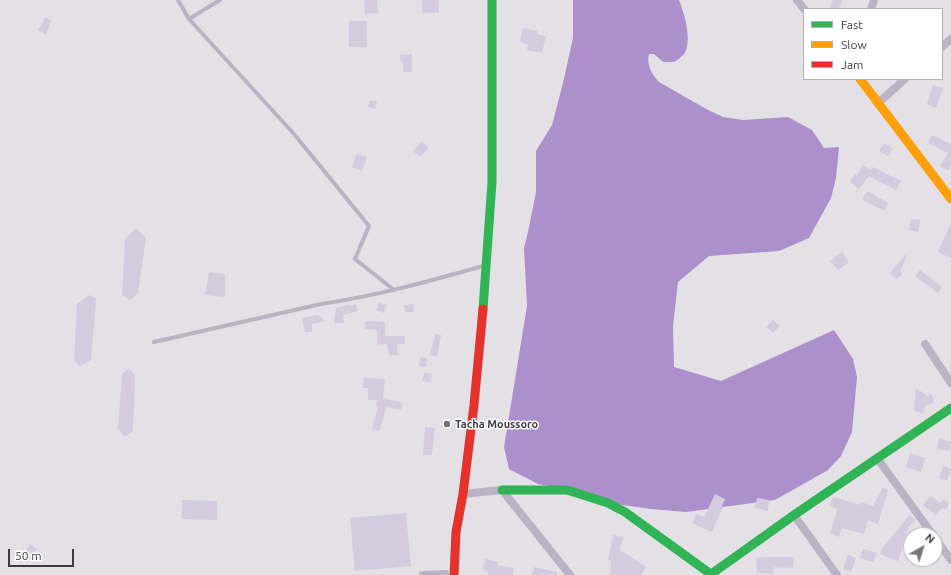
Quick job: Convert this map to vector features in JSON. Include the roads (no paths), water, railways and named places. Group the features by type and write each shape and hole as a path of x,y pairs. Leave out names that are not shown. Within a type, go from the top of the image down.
{"main road":[{"path":"448,575 463,494 474,405 487,265 492,182 492,0"},
{"path":"861,80 951,199"},
{"path":"502,490 567,490 608,503 625,512 711,575 794,515 951,408"}],"street":[{"path":"797,0 803,8"},
{"path":"943,46 951,39"},
{"path":"878,103 904,80"},
{"path":"925,344 951,383"},
{"path":"877,458 927,527"},
{"path":"463,494 502,490 570,575"},
{"path":"794,515 837,575"},
{"path":"943,549 951,560"},
{"path":"423,575 448,575"}],"lane":[{"path":"178,0 188,19 294,134 369,226 355,259 394,290"},
{"path":"188,19 220,0"},
{"path":"154,342 322,304 394,290 487,265"}],"place":[{"name":"Tacha Moussoro","path":"447,424"}]}
